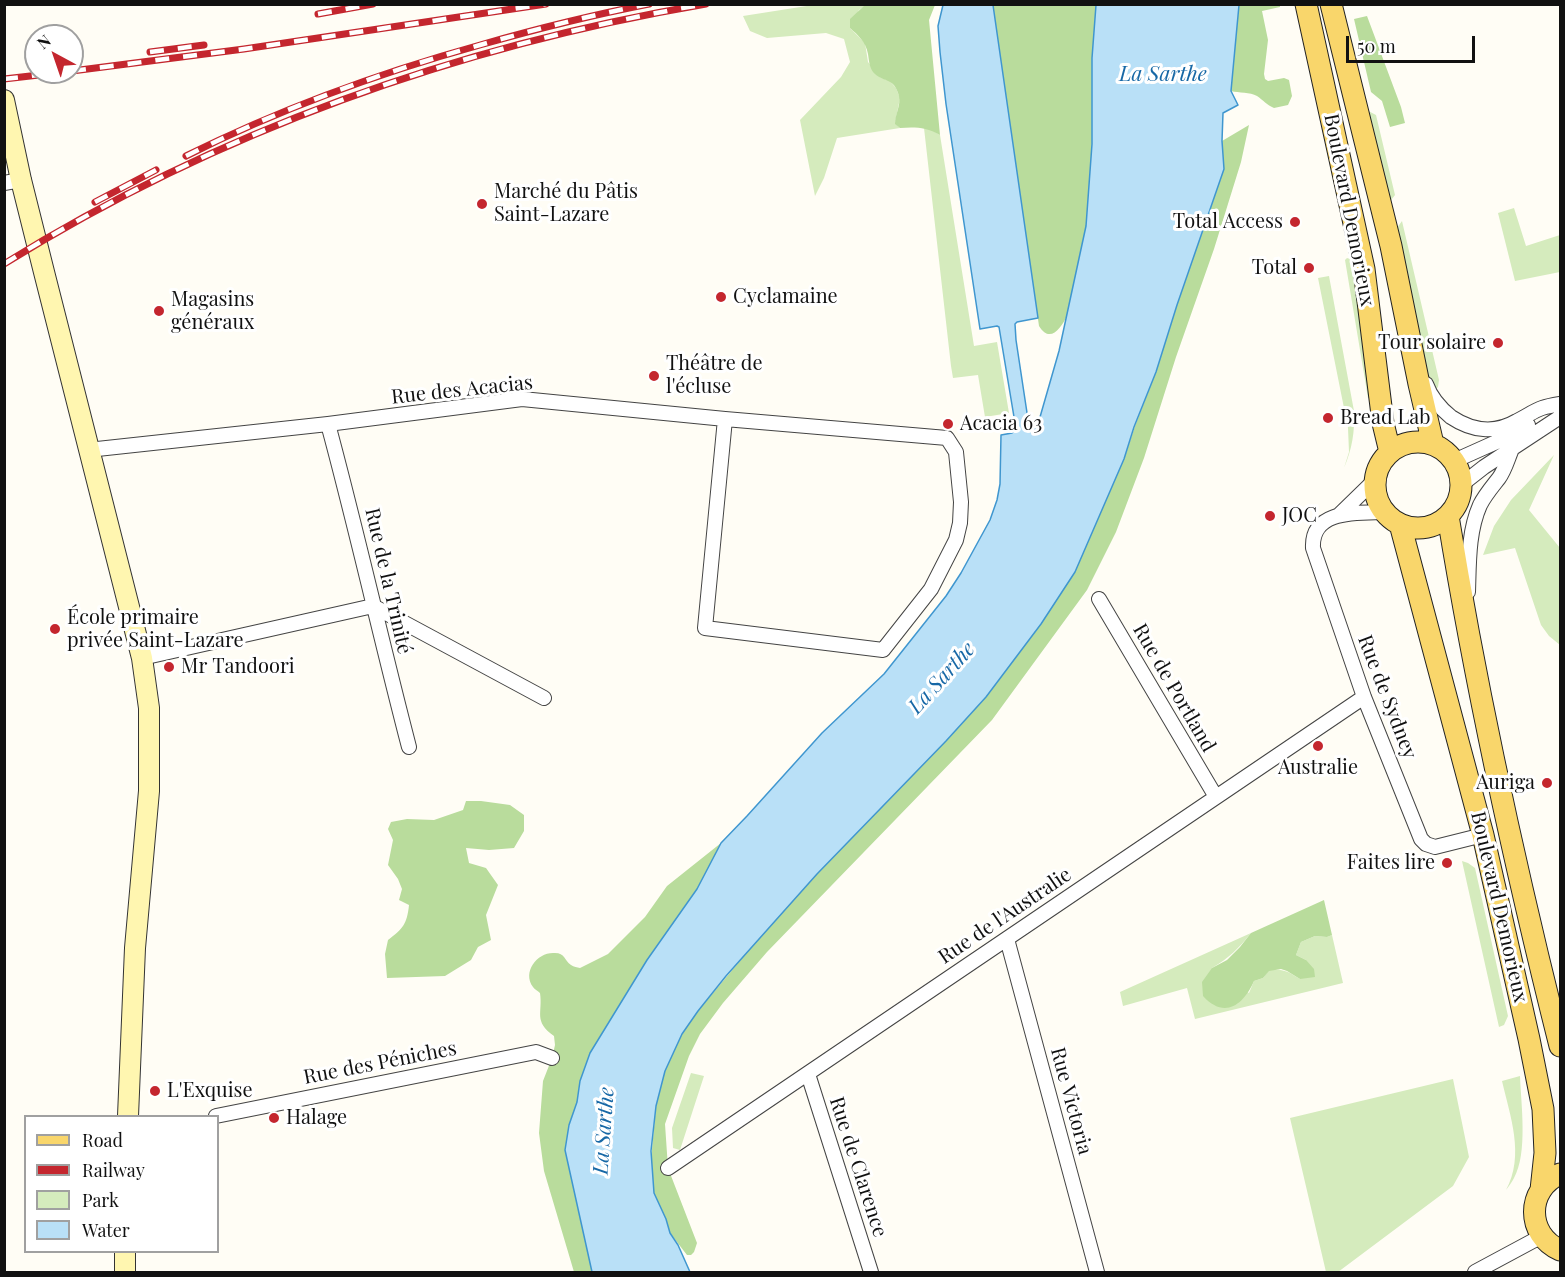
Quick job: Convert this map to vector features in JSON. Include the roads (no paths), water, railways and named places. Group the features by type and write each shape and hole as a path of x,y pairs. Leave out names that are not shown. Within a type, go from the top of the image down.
{"main road":[{"name":"Boulevard Demorieux","path":"1306,4 1364,269 1383,423 1390,452"},
{"name":"Boulevard Demorieux","path":"1331,4 1391,246 1433,444"},
{"path":"4,100 13,181 88,450 142,658 149,708 149,791 135,948 128,1115"},
{"path":"1407,443 1433,444 1442,448 1455,461 1461,476 1461,484 1457,503 1448,516 1439,522 1418,527 1393,518 1379,501 1376,478 1381,464 1390,452 1398,447 1407,443"},
{"name":"Boulevard Demorieux","path":"1448,516 1466,626 1528,919 1560,1046"},
{"name":"Boulevard Demorieux","path":"1393,518 1483,835 1522,1006 1543,1109 1545,1153 1535,1217 1542,1236"},
{"path":"1541,1190 1560,1174"},
{"path":"1542,1236 1560,1250"},
{"path":"125,1253 125,1272"}],"street":[{"name":"Boulevard Demorieux","path":"1408,327 1427,388 1434,401 1460,423 1475,429 1498,429 1541,408 1560,404"},
{"name":"Rue des Acacias","path":"88,450 328,424 522,399 947,438 956,452 962,502 956,540 931,589 883,650 705,628 725,419"},
{"path":"1455,461 1512,435 1560,404"},
{"path":"1461,484 1560,417"},
{"name":"Rue de la Trinité","path":"328,424 409,747"},
{"path":"1466,626 1470,546 1475,519 1480,504 1499,477 1512,449"},
{"name":"Rue de Sydney","path":"1376,478 1339,515 1317,528 1313,548 1364,697 1423,842 1436,847 1483,835"},
{"path":"1339,515 1393,518"},
{"name":"Rue de Portland","path":"1099,599 1216,797"},
{"path":"142,658 373,606 544,698"},
{"name":"Rue de l'Australie","path":"668,1168 1364,697"},
{"name":"Rue Victoria","path":"1007,939 1097,1272"},
{"name":"Rue des Péniches","path":"219,1115 536,1052 552,1058"},
{"name":"Rue de Clarence","path":"808,1074 871,1272"},
{"path":"1475,1272 1542,1236"}],"water":[{"name":"La Sarthe","path":"943,5 993,5 1038,318 1015,324 1029,426 1032,430 1036,429 1038,424 1059,351 1086,226 1092,144 1092,58 1096,5 1239,5 1231,91 1238,105 1223,113 1224,169 1156,372 1124,459 1075,572 1041,624 986,697 817,874 726,976 682,1034 665,1071 656,1106 651,1151 654,1193 670,1233 690,1272 592,1272 565,1150 580,1081 590,1053 647,960 697,889 721,843 822,733 884,674 946,596 961,573 990,520 997,500 1000,484 1001,435 1012,433 1016,429 999,327 980,329 940,52 938,26"}],"railway":[{"path":"318,14 373,4"},
{"path":"84,69 244,49 546,4"},
{"path":"186,156 257,123 367,80 543,28 649,4"},
{"path":"4,264 85,216 169,173 255,134 342,100 431,70 522,44 613,22 706,4"},
{"path":"150,52 204,45"},
{"path":"4,79 24,77"},
{"path":"95,202 156,170"}],"place":[{"name":"Marché du Pâtis Saint-Lazare","path":"482,204"},
{"name":"Total Access","path":"1295,222"},
{"name":"Total","path":"1309,268"},
{"name":"Cyclamaine","path":"721,297"},
{"name":"Magasins généraux","path":"159,311"},
{"name":"Tour solaire","path":"1498,343"},
{"name":"Théâtre de l'écluse","path":"654,376"},
{"name":"Bread Lab","path":"1328,418"},
{"name":"Acacia 63","path":"948,424"},
{"name":"JOC","path":"1270,516"},
{"name":"École primaire privée Saint-Lazare","path":"55,629"},
{"name":"Mr Tandoori","path":"169,667"},
{"name":"Australie","path":"1318,746"},
{"name":"Auriga","path":"1547,783"},
{"name":"Faites lire","path":"1447,863"},
{"name":"L'Exquise","path":"155,1091"},
{"name":"Halage","path":"274,1118"}]}
